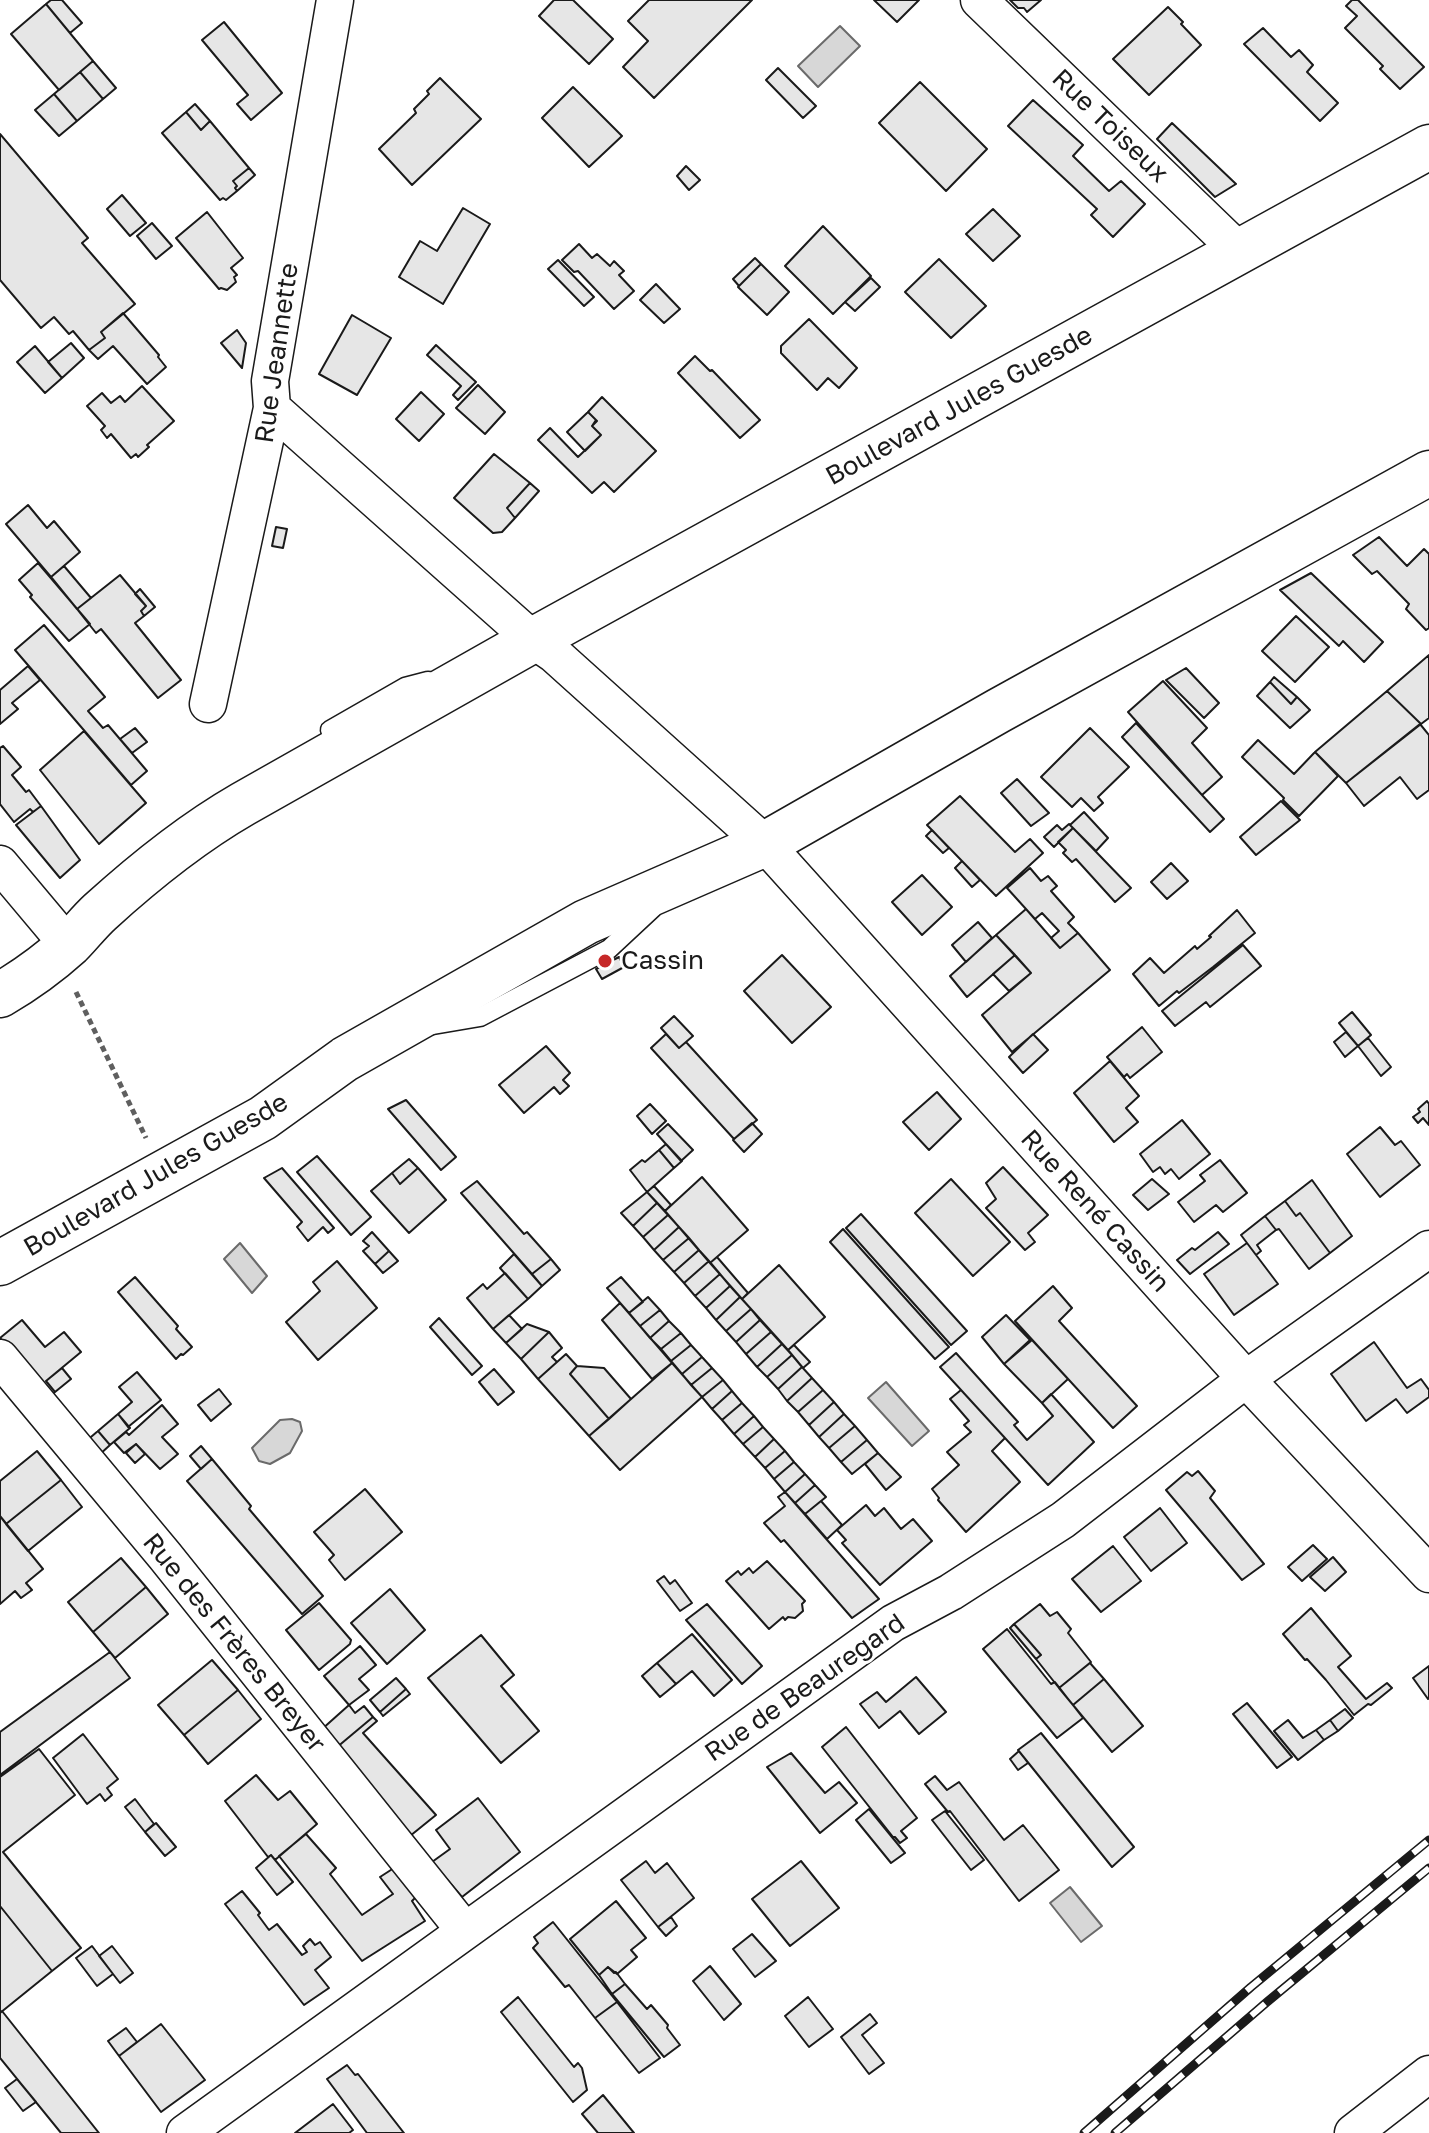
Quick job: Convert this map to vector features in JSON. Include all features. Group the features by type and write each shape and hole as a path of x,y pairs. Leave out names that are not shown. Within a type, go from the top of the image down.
{"street":[{"name":"Rue Jeannette","path":"208,704 272,408 270,381 335,0"},
{"name":"Rue Toiseux","path":"979,0 1240,252"},
{"name":"Boulevard Jules Guesde","path":"0,995 70,964 99,913 167,855 216,819 533,640 1429,147"},
{"name":"Rue René Cassin","path":"272,408 533,640 555,655 765,844 1246,1379 1429,1574"},
{"name":"Boulevard Jules Guesde","path":"0,1263 263,1118 345,1059 586,922 765,844 998,711 1429,473"},
{"path":"0,864 70,964"},
{"name":"Rue de Beauregard","path":"197,2130 465,1931 893,1623 951,1592 1063,1520 1246,1379 1429,1249"},
{"name":"Rue des Frères Breyer","path":"0,1358 165,1556 465,1931"},
{"path":"1353,2133 1429,2074"}],"lane":[{"name":"Boulevard Jules Guesde","path":"316,737 405,687 489,665"},
{"name":"Boulevard Jules Guesde","path":"216,819 252,779"}],"path":[{"path":"70,964 152,1150"}],"shaded area":[{"path":"840,26 860,46 818,87 798,66"},
{"path":"240,1243 267,1276 252,1293 224,1259"},
{"path":"886,1382 929,1431 912,1446 868,1398"},
{"path":"280,1420 300,1422 302,1431 290,1453 270,1464 259,1461 252,1448"},
{"path":"1070,1887 1102,1926 1081,1942 1050,1903"}],"building":[{"path":"51,0 62,0 82,23 70,33 46,4"},
{"path":"554,0 573,0 613,39 589,64 539,16"},
{"path":"649,0 752,0 654,98 623,67 648,41 628,21"},
{"path":"874,0 919,0 897,22"},
{"path":"1010,0 1041,0 1027,12"},
{"path":"1352,0 1358,0 1424,67 1400,89 1380,69 1383,66 1345,28 1357,16 1346,6"},
{"path":"46,4 93,61 59,90 11,34"},
{"path":"1168,7 1201,45 1149,95 1113,59"},
{"path":"224,22 282,93 251,120 237,104 248,95 202,40"},
{"path":"1263,28 1291,57 1299,50 1313,65 1307,72 1338,103 1320,121 1244,44"},
{"path":"93,61 116,88 103,99 80,72"},
{"path":"778,68 816,106 803,118 766,80"},
{"path":"80,72 103,99 77,121 54,94"},
{"path":"440,78 481,119 412,185 379,149 416,113 414,109"},
{"path":"920,82 987,149 946,191 879,123"},
{"path":"573,87 622,136 589,167 542,118"},
{"path":"54,94 77,121 59,136 35,110"},
{"path":"1033,100 1083,145 1073,156 1109,191 1121,181 1145,204 1113,237 1091,215 1097,209 1008,126"},
{"path":"195,104 210,121 201,130 186,112"},
{"path":"186,112 201,130 210,121 249,168 233,181 237,191 226,200 220,200 162,133"},
{"path":"1172,123 1236,184 1215,197 1157,139"},
{"path":"0,134 88,238 82,243 135,304 101,332 105,338 89,350 73,331 69,334 54,317 41,328 0,280"},
{"path":"686,166 700,180 689,190 677,176"},
{"path":"249,168 255,175 237,191 233,181"},
{"path":"122,195 146,223 130,236 107,209"},
{"path":"463,208 490,224 443,304 399,277 420,241 437,251"},
{"path":"993,209 1020,236 993,261 966,234"},
{"path":"207,212 243,258 231,268 237,275 234,277 236,282 227,290 219,289 176,238"},
{"path":"152,223 172,246 156,259 137,236"},
{"path":"823,226 871,276 833,314 785,266"},
{"path":"579,244 592,258 597,254 610,266 614,261 624,271 619,275 634,291 614,309 578,271 574,272 562,260"},
{"path":"755,258 761,264 739,286 733,279"},
{"path":"939,259 986,306 951,338 905,292"},
{"path":"558,260 594,297 584,306 548,269"},
{"path":"761,264 789,292 767,315 738,287"},
{"path":"871,278 880,287 855,311 845,302"},
{"path":"656,284 680,309 664,323 640,300"},
{"path":"123,313 166,367 147,384 113,346 98,359 89,350 105,338 101,332"},
{"path":"352,315 391,338 357,395 319,374"},
{"path":"809,319 857,368 839,388 828,378 817,390 781,353 781,346"},
{"path":"237,330 246,343 242,368 221,343"},
{"path":"71,343 84,358 62,378 48,362"},
{"path":"436,345 476,382 458,400 453,395 461,386 427,355"},
{"path":"35,346 62,378 45,393 17,362"},
{"path":"695,356 760,420 740,438 678,373"},
{"path":"478,385 505,412 485,434 456,408"},
{"path":"142,386 174,421 138,457 136,454 131,458 111,434 107,438 101,430 105,426 87,406 102,393 111,403 120,396 125,402"},
{"path":"421,392 444,414 419,441 396,419"},
{"path":"602,397 656,451 614,492 604,482 592,493 538,440 550,428 578,457 601,435 592,426 597,421 588,412"},
{"path":"588,412 596,420 592,426 601,435 585,451 567,432"},
{"path":"494,454 530,483 507,508 515,518 502,532 493,533 454,498"},
{"path":"530,483 539,491 515,518 507,508"},
{"path":"28,505 47,528 54,521 80,552 51,577 6,524"},
{"path":"276,527 287,529 283,548 272,546"},
{"path":"1379,537 1407,566 1424,549 1429,554 1429,628 1426,630 1406,609 1409,604 1377,571 1372,574 1353,555"},
{"path":"38,563 90,624 69,641 19,580"},
{"path":"64,566 91,598 77,609 51,577"},
{"path":"1311,573 1383,642 1364,662 1343,641 1339,646 1280,590"},
{"path":"120,575 146,606 141,611 144,616 135,623 181,680 158,698 101,629 96,633 77,609"},
{"path":"140,589 155,607 144,616 141,611 146,606 135,594"},
{"path":"1296,616 1329,647 1295,682 1262,651"},
{"path":"44,625 105,697 88,711 103,728 108,725 147,771 131,785 15,650"},
{"path":"1429,655 1429,718 1421,724 1387,691"},
{"path":"28,666 40,680 12,703 18,709 0,724 0,690"},
{"path":"1186,668 1219,703 1204,718 1166,680"},
{"path":"1274,677 1297,697 1291,704 1270,682"},
{"path":"1163,681 1207,728 1192,743 1222,777 1202,795 1128,712"},
{"path":"1270,682 1291,704 1297,697 1310,710 1290,728 1257,696"},
{"path":"1387,691 1421,724 1346,783 1315,752"},
{"path":"1136,723 1224,819 1210,832 1122,737"},
{"path":"1420,724 1429,735 1429,790 1417,799 1400,777 1364,806 1346,783"},
{"path":"135,728 147,742 132,753 120,739"},
{"path":"1090,728 1129,767 1098,797 1103,803 1094,811 1081,798 1072,807 1041,777"},
{"path":"84,731 146,803 99,844 40,770"},
{"path":"1258,740 1294,774 1315,752 1338,776 1299,816 1242,757"},
{"path":"3,746 21,767 12,775 41,806 33,812 30,809 14,822 0,804 0,748"},
{"path":"1017,779 1049,813 1031,826 1001,793"},
{"path":"960,796 1015,852 1030,839 1043,853 996,896 927,825"},
{"path":"1281,801 1300,820 1256,855 1240,837"},
{"path":"41,806 80,860 60,878 16,825"},
{"path":"1084,812 1108,838 1096,851 1070,825"},
{"path":"1069,824 1073,828 1054,847 1044,837 1057,825 1062,830"},
{"path":"1073,828 1131,888 1115,902 1076,859 1072,862 1063,853 1066,850 1058,842"},
{"path":"932,830 949,848 943,853 926,836"},
{"path":"962,861 980,880 972,887 955,868"},
{"path":"1171,863 1188,881 1167,899 1151,882"},
{"path":"1030,868 1041,881 1048,876 1057,886 1051,891 1074,917 1068,923 1078,933 1060,948 1051,938 1059,931 1042,913 1035,919 1007,888"},
{"path":"922,875 952,907 922,935 892,902"},
{"path":"1026,909 1060,948 1078,933 1110,970 1012,1052 982,1015 1031,973 996,935"},
{"path":"1237,910 1255,933 1159,1006 1133,974 1150,958 1164,973 1195,946 1197,949 1211,937"},
{"path":"978,922 992,938 966,962 952,945"},
{"path":"996,935 1015,955 967,997 950,976"},
{"path":"1243,945 1261,966 1210,1007 1206,1002 1175,1026 1162,1011"},
{"path":"782,955 831,1007 792,1043 744,991"},
{"path":"1015,955 1031,973 1009,991 993,974"},
{"path":"619,957 624,967 602,979 596,969"},
{"path":"1352,1012 1371,1035 1358,1046 1339,1023"},
{"path":"674,1016 693,1036 679,1048 661,1028"},
{"path":"1142,1027 1162,1052 1130,1078 1127,1074 1124,1077 1107,1057"},
{"path":"1346,1032 1358,1046 1345,1057 1334,1042"},
{"path":"666,1034 679,1048 686,1042 757,1120 734,1139 651,1048"},
{"path":"1033,1034 1048,1050 1023,1073 1009,1057"},
{"path":"1368,1038 1391,1067 1381,1076 1358,1046"},
{"path":"546,1046 570,1073 563,1080 569,1086 560,1094 554,1087 524,1113 499,1085"},
{"path":"1110,1061 1139,1096 1126,1108 1138,1122 1114,1142 1074,1093"},
{"path":"937,1092 961,1119 929,1150 903,1122"},
{"path":"406,1100 456,1157 441,1170 388,1109"},
{"path":"1427,1101 1429,1125 1423,1118 1418,1123 1413,1117"},
{"path":"650,1104 666,1121 652,1134 637,1116"},
{"path":"1182,1120 1210,1154 1179,1179 1171,1169 1165,1174 1160,1167 1153,1172 1140,1154"},
{"path":"752,1123 762,1134 744,1152 733,1140"},
{"path":"668,1124 693,1150 681,1161 657,1134"},
{"path":"1380,1127 1395,1145 1401,1141 1420,1165 1380,1197 1347,1154"},
{"path":"666,1144 682,1161 674,1168 659,1150"},
{"path":"659,1150 674,1168 647,1192 630,1170"},
{"path":"317,1156 371,1217 351,1235 297,1172"},
{"path":"409,1159 418,1168 400,1184 392,1173"},
{"path":"1220,1160 1247,1193 1223,1212 1216,1205 1194,1222 1178,1202 1205,1181 1200,1175"},
{"path":"1003,1167 1048,1215 1028,1233 1035,1242 1025,1250 986,1208 996,1199 986,1183"},
{"path":"282,1168 334,1228 328,1233 323,1227 308,1241 297,1227 302,1222 264,1178"},
{"path":"418,1168 446,1200 409,1233 371,1191 392,1173 400,1184"},
{"path":"702,1177 748,1230 710,1263 665,1211"},
{"path":"951,1179 1010,1242 973,1276 915,1213"},
{"path":"1152,1179 1169,1194 1148,1210 1133,1195"},
{"path":"1312,1180 1352,1236 1330,1253 1300,1213 1296,1216 1285,1201"},
{"path":"477,1181 551,1259 532,1274 461,1193"},
{"path":"654,1186 671,1205 665,1211 647,1192"},
{"path":"647,1192 657,1203 633,1226 621,1213"},
{"path":"1285,1201 1296,1216 1300,1213 1330,1253 1309,1269 1279,1229 1276,1230 1265,1216"},
{"path":"657,1203 668,1215 643,1237 633,1226"},
{"path":"861,1214 967,1331 951,1345 846,1228"},
{"path":"668,1215 679,1227 654,1250 643,1237"},
{"path":"1265,1216 1276,1230 1257,1245 1261,1251 1256,1255 1241,1235"},
{"path":"679,1227 689,1238 663,1260 654,1250"},
{"path":"843,1229 949,1347 935,1359 830,1242"},
{"path":"372,1232 389,1251 375,1264 363,1251 369,1246 363,1241"},
{"path":"1218,1232 1229,1244 1190,1274 1177,1260"},
{"path":"689,1238 699,1250 674,1272 663,1260"},
{"path":"1247,1243 1278,1284 1234,1315 1204,1274"},
{"path":"699,1250 709,1261 684,1283 674,1272"},
{"path":"389,1251 398,1261 383,1273 375,1264"},
{"path":"514,1254 542,1286 528,1299 500,1268"},
{"path":"717,1257 748,1293 742,1299 710,1263"},
{"path":"551,1259 560,1270 542,1286 532,1274"},
{"path":"337,1261 377,1308 318,1360 286,1322 320,1291 313,1282"},
{"path":"709,1261 720,1274 695,1296 684,1283"},
{"path":"779,1265 825,1317 788,1350 742,1299"},
{"path":"505,1273 528,1299 493,1329 467,1298 483,1284 487,1289"},
{"path":"720,1274 730,1286 706,1308 695,1296"},
{"path":"135,1277 178,1326 176,1329 192,1347 176,1359 118,1292"},
{"path":"621,1277 643,1302 629,1313 607,1288"},
{"path":"730,1286 740,1297 716,1320 706,1308"},
{"path":"1053,1286 1072,1308 1059,1321 1137,1406 1113,1428 1015,1321"},
{"path":"648,1297 660,1310 640,1326 629,1313"},
{"path":"740,1297 751,1309 726,1331 716,1320"},
{"path":"620,1303 672,1363 652,1379 602,1320"},
{"path":"751,1309 760,1320 736,1342 726,1331"},
{"path":"660,1310 669,1321 650,1338 640,1326"},
{"path":"509,1315 522,1329 506,1343 493,1329"},
{"path":"1006,1315 1030,1340 1004,1364 982,1337"},
{"path":"439,1318 482,1366 472,1375 430,1327"},
{"path":"22,1320 45,1347 64,1332 81,1352 46,1381 55,1392 49,1397 0,1338"},
{"path":"760,1320 771,1332 746,1354 736,1342"},
{"path":"669,1321 681,1333 661,1349 650,1338"},
{"path":"527,1324 549,1332 521,1359 506,1343"},
{"path":"549,1332 562,1348 552,1357 557,1362 538,1379 521,1359"},
{"path":"771,1332 782,1344 757,1367 746,1354"},
{"path":"681,1333 691,1345 671,1361 661,1349"},
{"path":"1032,1340 1068,1379 1042,1403 1004,1364"},
{"path":"1374,1342 1407,1388 1421,1379 1429,1390 1429,1397 1407,1413 1396,1399 1366,1421 1331,1374"},
{"path":"782,1344 792,1355 767,1377 757,1367"},
{"path":"691,1345 702,1357 682,1374 671,1361"},
{"path":"794,1345 810,1362 803,1368 788,1350"},
{"path":"956,1353 1018,1422 1014,1425 1027,1440 1053,1416 1042,1403 1051,1394 1094,1442 1048,1485 940,1367"},
{"path":"566,1354 577,1366 570,1374 609,1419 589,1436 538,1379"},
{"path":"792,1355 802,1367 778,1389 767,1377"},
{"path":"702,1357 712,1368 691,1385 682,1374"},
{"path":"672,1363 702,1397 620,1470 589,1436"},
{"path":"577,1366 604,1368 631,1399 609,1419 570,1374"},
{"path":"802,1367 812,1378 787,1401 778,1389"},
{"path":"62,1368 71,1379 55,1392 46,1381"},
{"path":"712,1368 723,1380 702,1397 691,1385"},
{"path":"494,1369 514,1392 498,1405 479,1382"},
{"path":"137,1372 161,1400 128,1427 118,1414 132,1402 119,1387"},
{"path":"812,1378 823,1390 798,1412 787,1401"},
{"path":"723,1380 732,1391 712,1409 702,1397"},
{"path":"219,1389 231,1404 211,1421 198,1405"},
{"path":"823,1390 834,1402 809,1425 798,1412"},
{"path":"961,1390 1005,1438 992,1451 1020,1482 966,1532 932,1489 959,1465 947,1452 971,1432 964,1425 969,1421 950,1399"},
{"path":"732,1391 742,1403 722,1420 712,1409"},
{"path":"834,1402 844,1414 819,1437 809,1425"},
{"path":"742,1403 754,1416 734,1434 722,1420"},
{"path":"162,1405 178,1424 162,1437 178,1454 160,1469 136,1444 124,1453 114,1442 126,1432 129,1435"},
{"path":"118,1414 130,1428 110,1445 98,1431"},
{"path":"844,1414 855,1426 829,1448 819,1437"},
{"path":"754,1416 763,1427 743,1444 734,1434"},
{"path":"855,1426 867,1440 841,1462 829,1448"},
{"path":"763,1427 774,1439 755,1457 743,1444"},
{"path":"98,1431 110,1445 98,1456 85,1442"},
{"path":"774,1439 785,1451 765,1468 755,1457"},
{"path":"867,1440 878,1453 852,1474 841,1462"},
{"path":"136,1444 145,1454 135,1463 126,1453"},
{"path":"201,1446 212,1459 201,1469 190,1456"},
{"path":"37,1451 61,1480 6,1524 0,1516 0,1481"},
{"path":"785,1451 794,1462 774,1479 765,1468"},
{"path":"878,1453 901,1477 886,1490 865,1464"},
{"path":"212,1459 251,1506 249,1509 323,1596 302,1614 187,1481"},
{"path":"794,1462 805,1474 785,1492 774,1479"},
{"path":"1198,1471 1215,1491 1210,1498 1264,1564 1242,1580 1166,1490 1187,1472 1192,1476"},
{"path":"805,1474 815,1485 795,1503 785,1492"},
{"path":"61,1480 82,1507 28,1551 6,1524"},
{"path":"815,1485 826,1497 805,1514 795,1503"},
{"path":"365,1489 402,1532 345,1580 329,1560 334,1555 314,1532"},
{"path":"785,1492 879,1599 852,1618 784,1540 781,1542 764,1523 785,1506 778,1497"},
{"path":"821,1501 842,1525 827,1539 805,1514"},
{"path":"866,1505 875,1516 884,1508 901,1529 913,1519 932,1541 880,1585 842,1543 846,1540 837,1530"},
{"path":"1160,1508 1187,1543 1151,1571 1124,1537"},
{"path":"0,1516 43,1569 26,1583 32,1590 21,1598 15,1591 0,1604"},
{"path":"1313,1545 1327,1559 1302,1581 1288,1567"},
{"path":"1113,1546 1141,1581 1101,1612 1072,1579"},
{"path":"1333,1557 1346,1572 1325,1591 1310,1577"},
{"path":"121,1558 146,1587 93,1632 68,1602"},
{"path":"767,1561 805,1601 803,1611 795,1618 785,1620 783,1617 769,1629 726,1581 738,1571 741,1575 749,1568 753,1573"},
{"path":"664,1576 670,1584 675,1580 692,1603 680,1611 657,1581"},
{"path":"146,1587 168,1614 115,1658 93,1632"},
{"path":"390,1589 425,1630 387,1664 351,1623"},
{"path":"319,1603 351,1640 319,1670 286,1630"},
{"path":"707,1604 762,1666 742,1684 686,1620"},
{"path":"1040,1604 1050,1616 1057,1612 1071,1629 1068,1633 1091,1662 1059,1688 1036,1659 1041,1655 1014,1624"},
{"path":"1311,1608 1351,1656 1338,1667 1366,1699 1387,1683 1392,1688 1354,1715 1283,1634"},
{"path":"1014,1624 1041,1655 1036,1659 1010,1628"},
{"path":"1007,1629 1083,1718 1057,1738 983,1649"},
{"path":"692,1634 732,1680 714,1696 692,1671 676,1684 657,1663"},
{"path":"481,1635 514,1675 501,1686 539,1731 501,1763 428,1678"},
{"path":"360,1646 376,1665 359,1679 369,1690 349,1705 324,1676"},
{"path":"110,1652 130,1678 0,1775 0,1732"},
{"path":"212,1660 238,1690 184,1735 158,1705"},
{"path":"657,1663 676,1684 660,1697 642,1676"},
{"path":"1090,1663 1104,1679 1073,1705 1059,1688"},
{"path":"1429,1666 1429,1698 1428,1699 1413,1678"},
{"path":"916,1677 946,1712 919,1734 900,1711 879,1728 860,1704 877,1692 886,1702"},
{"path":"396,1678 406,1689 380,1712 370,1700"},
{"path":"1104,1679 1143,1726 1112,1752 1073,1705"},
{"path":"406,1689 410,1694 383,1716 380,1712"},
{"path":"238,1690 261,1719 208,1764 184,1735"},
{"path":"1247,1703 1292,1757 1277,1768 1233,1714"},
{"path":"349,1705 355,1713 364,1706 373,1717 336,1748 321,1730"},
{"path":"1345,1709 1353,1718 1338,1731 1330,1720"},
{"path":"373,1717 377,1721 363,1733 436,1815 410,1836 336,1748"},
{"path":"1288,1720 1303,1738 1316,1730 1324,1740 1298,1760 1274,1731"},
{"path":"1330,1720 1338,1731 1324,1740 1316,1730"},
{"path":"846,1727 917,1818 901,1831 907,1838 900,1843 822,1747"},
{"path":"1041,1733 1134,1847 1112,1867 1018,1750"},
{"path":"83,1734 118,1779 107,1788 112,1795 105,1801 100,1794 87,1804 53,1758"},
{"path":"39,1749 75,1795 3,1852 81,1948 52,1971 0,1906 0,1777"},
{"path":"1019,1751 1028,1763 1018,1770 1010,1759"},
{"path":"791,1753 825,1793 839,1782 857,1803 820,1833 767,1767"},
{"path":"256,1775 278,1800 290,1791 317,1824 275,1860 271,1855 268,1857 225,1801"},
{"path":"935,1776 947,1790 959,1782 1004,1840 1023,1825 1059,1870 1019,1901 950,1811 925,1784"},
{"path":"478,1798 520,1852 462,1897 432,1862 450,1849 436,1830"},
{"path":"135,1799 154,1824 145,1832 125,1807"},
{"path":"869,1809 905,1853 891,1863 856,1820"},
{"path":"945,1811 984,1860 971,1870 932,1820"},
{"path":"156,1823 176,1847 165,1856 145,1832"},
{"path":"306,1834 336,1868 330,1874 362,1915 393,1894 380,1877 397,1866 418,1895 412,1901 425,1921 362,1961 279,1856"},
{"path":"271,1855 293,1882 277,1895 256,1868"},
{"path":"646,1861 655,1873 667,1863 694,1898 658,1927 621,1880"},
{"path":"801,1861 839,1908 790,1946 752,1899"},
{"path":"242,1891 269,1930 277,1924 302,1955 307,1952 303,1946 310,1939 315,1945 320,1942 331,1957 315,1970 329,1988 304,2005 225,1904"},
{"path":"616,1901 646,1938 631,1950 637,1957 617,1974 608,1967 599,1975 570,1939"},
{"path":"0,1906 52,1971 0,2013"},
{"path":"671,1917 677,1926 666,1936 658,1927"},
{"path":"553,1922 617,2002 595,2018 569,1985 565,1987 533,1948 538,1943 534,1937"},
{"path":"752,1934 776,1961 755,1977 733,1949"},
{"path":"92,1946 113,1974 97,1986 76,1958"},
{"path":"112,1946 133,1973 120,1983 99,1956"},
{"path":"710,1966 741,2004 724,2020 693,1981"},
{"path":"608,1967 625,1984 612,1994 599,1975"},
{"path":"625,1984 647,2009 651,2005 680,2045 664,2057 612,1994"},
{"path":"518,1997 574,2067 578,2063 582,2068 587,2090 573,2102 501,2012"},
{"path":"808,1997 833,2029 809,2047 785,2016"},
{"path":"617,2002 660,2058 639,2073 595,2018"},
{"path":"2,2011 99,2133 61,2133 0,2058"},
{"path":"870,2014 877,2023 862,2035 884,2063 869,2074 841,2037"},
{"path":"161,2024 205,2080 161,2112 119,2056"},
{"path":"126,2028 137,2042 119,2056 108,2041"},
{"path":"347,2065 355,2075 358,2074 404,2133 367,2133 327,2079"},
{"path":"17,2079 36,2102 23,2111 5,2088"},
{"path":"603,2095 634,2133 598,2133 582,2114"},
{"path":"333,2104 353,2130 349,2133 295,2133"}],"railway":[{"path":"1084,2133 1251,1987 1429,1840"},
{"path":"1115,2133 1429,1868"}],"place":[{"name":"Cassin","path":"605,961"}]}
